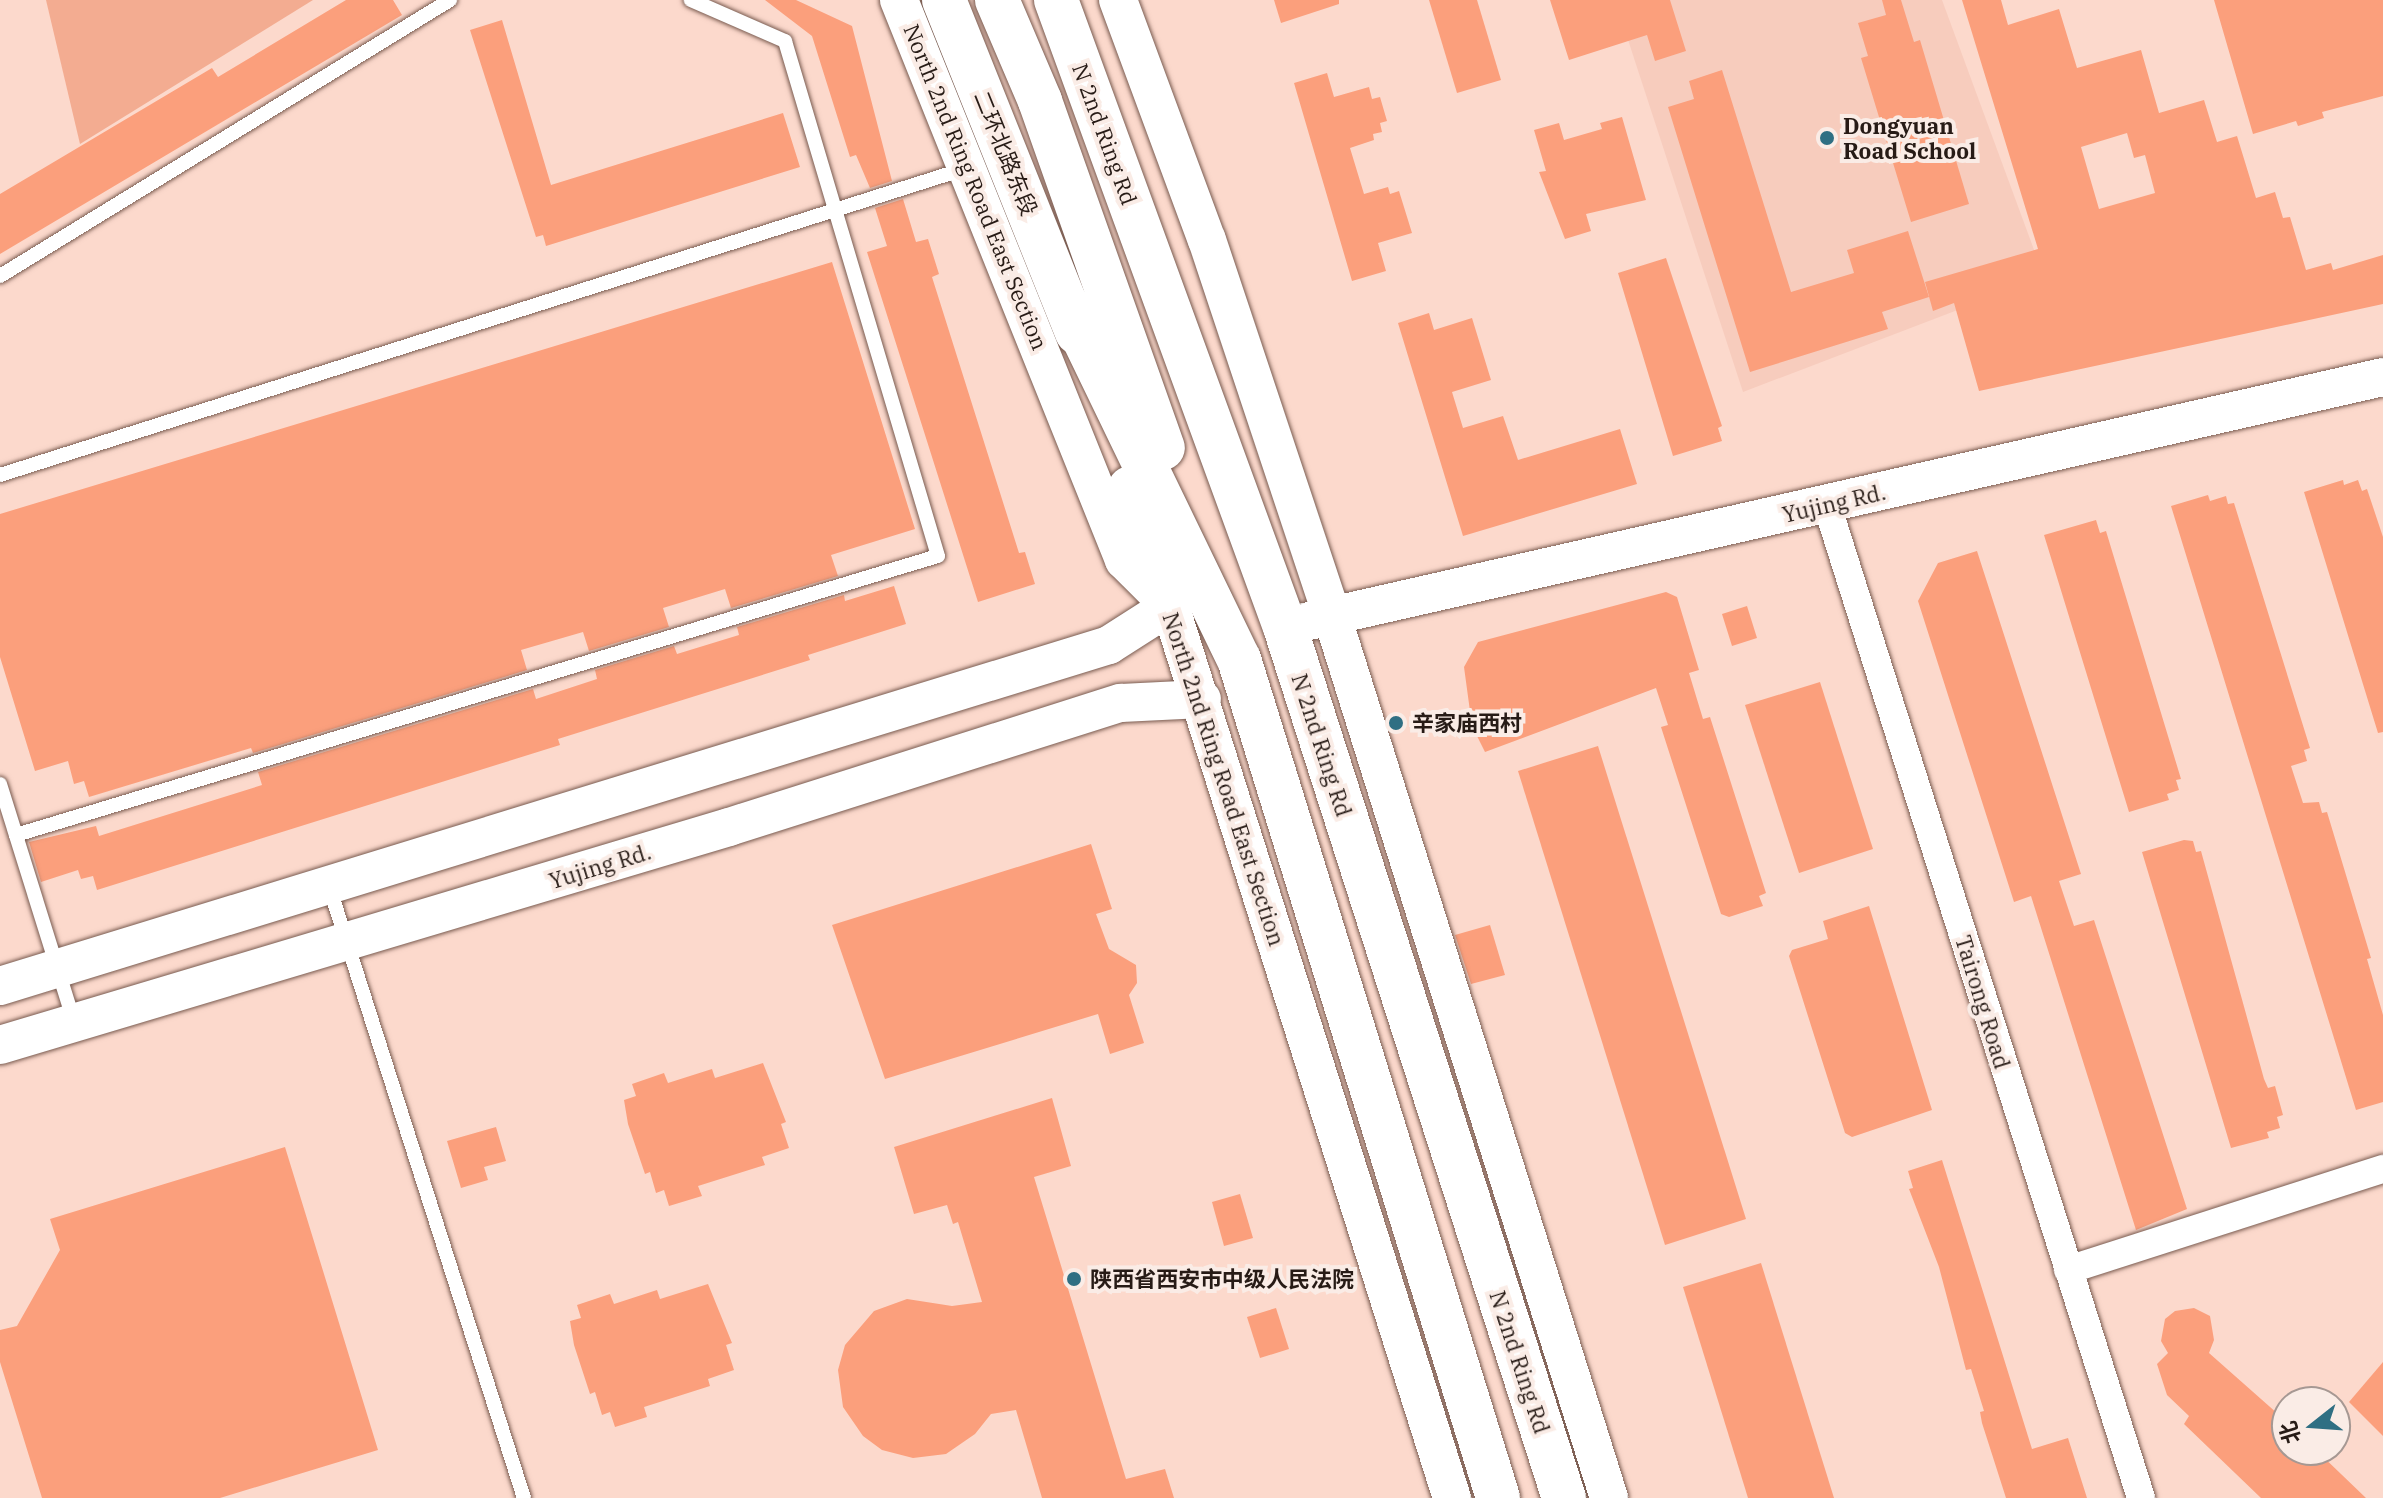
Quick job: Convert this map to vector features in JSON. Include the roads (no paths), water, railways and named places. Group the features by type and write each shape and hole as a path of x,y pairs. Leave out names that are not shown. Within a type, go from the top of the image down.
{"highway":[{"name":"二环北路东段","path":"944,0 1068,306"},
{"path":"997,0 1040,101 1239,659 1498,1498"},
{"name":"N 2nd Ring Rd","path":"1056,1 1285,627 1564,1498"},
{"path":"1068,306 1170,606"},
{"path":"1068,306 1239,659"}],"street":[{"name":"North 2nd Ring Road East Section","path":"899,0 1124,560 1170,606 1202,699 1452,1498"},
{"path":"1118,0 1207,240 1332,616 1609,1498"},
{"name":"Yujing Rd.","path":"1285,627 2383,377"},
{"name":"Tairong Road","path":"1827,505 2141,1498"},
{"path":"0,986 1109,645 1170,606"},
{"name":"Yujing Rd.","path":"0,1045 348,942 1121,703 1202,699"},
{"path":"2068,1270 2383,1169"}],"lane":[{"path":"0,276 450,0"},
{"path":"16,835 938,556 785,41 691,0"},
{"path":"0,475 969,168"},
{"path":"0,784 74,1023"},
{"path":"329,886 524,1498"}],"place":[{"name":"Dongyuan Road School","path":"1827,138"},
{"name":"辛家庙西村","path":"1396,723"},
{"name":"陕西省西安市中级人民法院","path":"1074,1279"}]}
